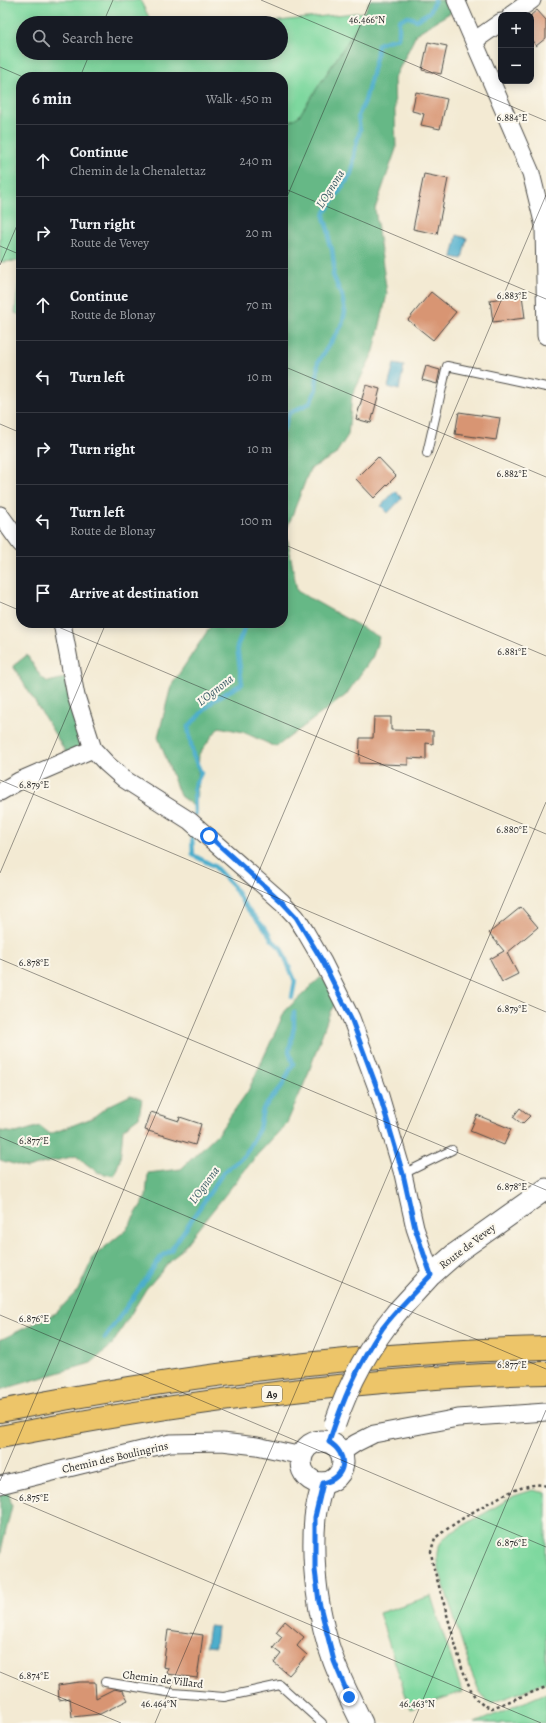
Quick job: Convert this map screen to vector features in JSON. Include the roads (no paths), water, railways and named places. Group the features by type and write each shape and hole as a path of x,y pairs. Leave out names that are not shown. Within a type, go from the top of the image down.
{"highway":[{"path":"0,1411 117,1389 242,1372 385,1356 546,1348"},
{"name":"A9","path":"0,1437 122,1414 237,1398 386,1382 546,1373"}],"street":[{"path":"456,0 532,173 544,226 546,336"},
{"path":"515,12 532,0"},
{"path":"474,41 498,24"},
{"path":"0,515 16,537"},
{"path":"63,628 76,696 93,749 124,779 190,821 232,856 296,917 323,962 351,1018 380,1096 403,1174 415,1228 431,1275"},
{"path":"0,792 19,781 93,749"},
{"name":"Route de Vevey","path":"335,1440 344,1399 356,1372 383,1328 396,1312 431,1275 456,1253 546,1189"},
{"path":"335,1440 343,1465 341,1470 334,1479 323,1483 315,1482 308,1478 301,1464 302,1456 308,1446 312,1443 335,1440 356,1443 374,1434 458,1418 546,1412"},
{"name":"Chemin des Boulingrins","path":"0,1485 170,1443 222,1442 257,1446 302,1456"},
{"path":"323,1483 315,1517 314,1541 315,1570 319,1602 334,1661 362,1723"}],"lane":[{"path":"428,453 447,366 546,387"},
{"path":"403,1174 452,1150"},
{"name":"Chemin de Villard","path":"105,1682 173,1693 224,1696 280,1685 322,1723"}],"water":[{"path":"457,235 467,238 462,259 452,257"},
{"path":"394,364 404,366 399,390 388,387"},
{"path":"395,491 402,498 388,513 381,506"},
{"path":"209,1626 217,1627 215,1647 206,1646"}],"waterway":[{"name":"L'Ognona","path":"288,416 289,413 310,403 316,389 318,362 342,325 345,312 342,296 333,275 334,265 332,249 329,243 329,233 324,217 325,212 352,173 355,149 360,130 358,116 365,101 378,45 398,38 399,21 407,17 416,20 430,12 435,0"},
{"name":"L'Ognona","path":"195,814 194,787 201,773 193,755 188,727 215,699 242,684 237,646 245,628"},
{"name":"L'Ognona","path":"192,835 193,855 214,866 233,886 245,906 267,931 272,940 281,948 295,981 292,997"},
{"name":"L'Ognona","path":"105,1338 161,1257 171,1250 223,1173 245,1155 259,1129 263,1109 282,1086 293,1064 289,1051 294,1027 294,1012"}]}
